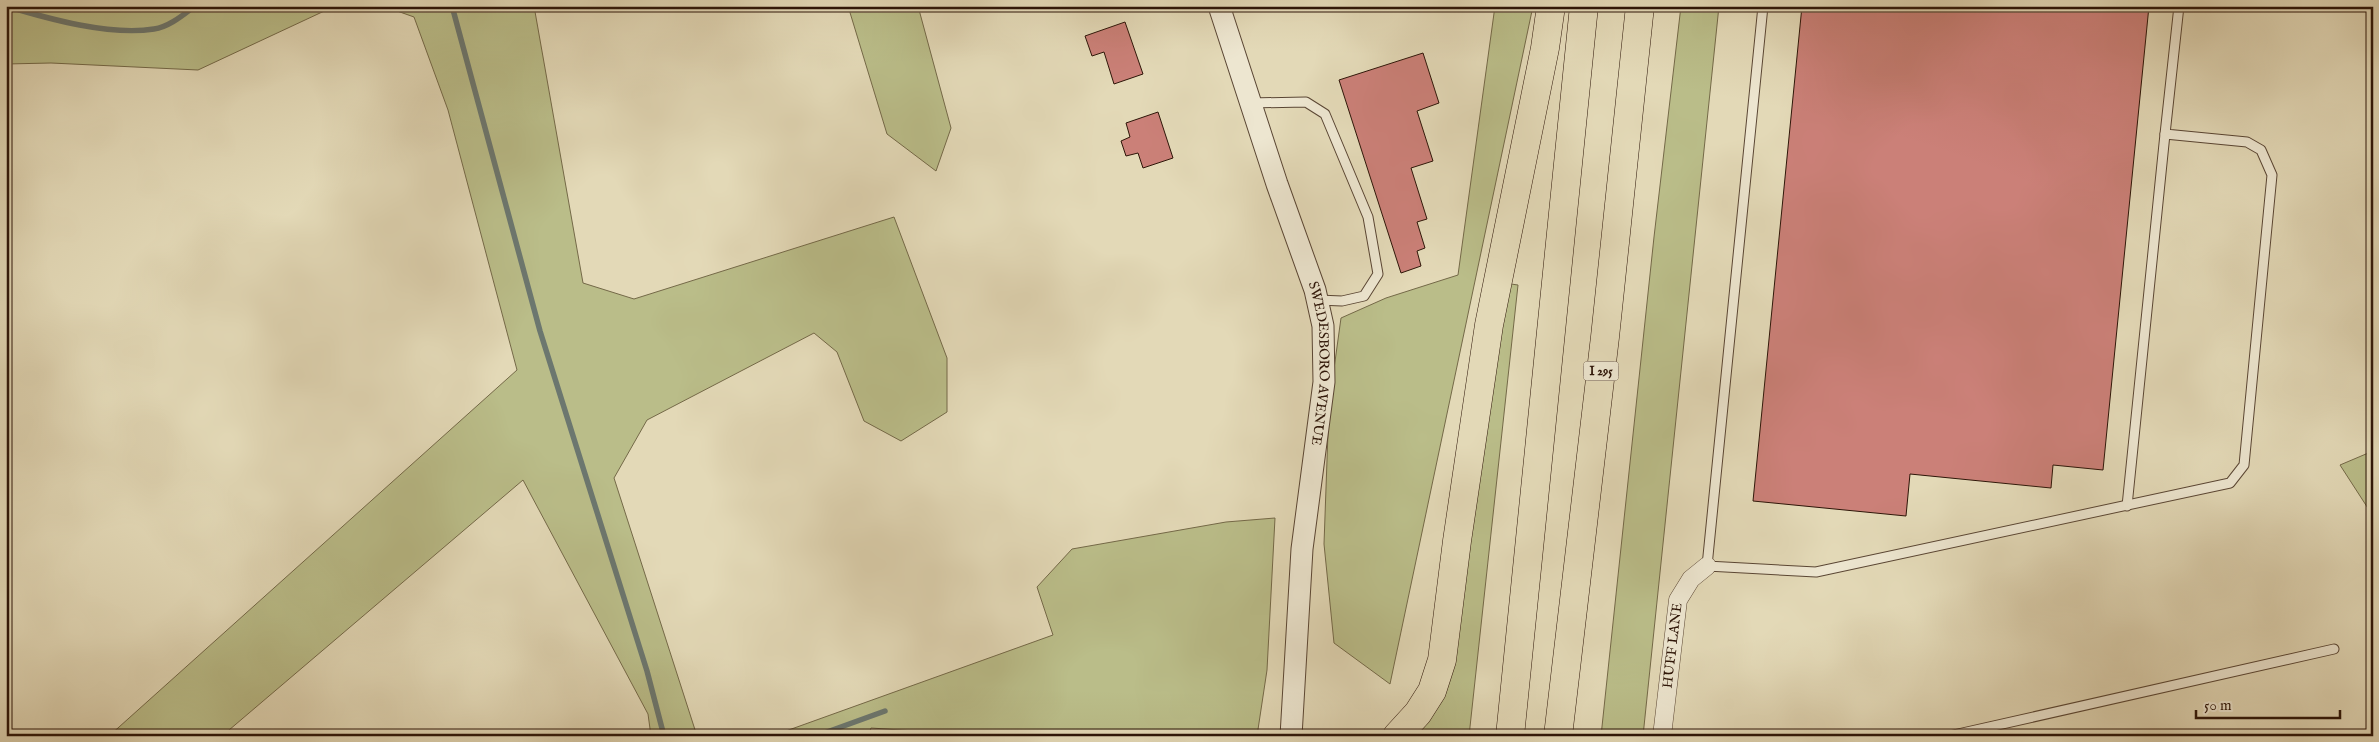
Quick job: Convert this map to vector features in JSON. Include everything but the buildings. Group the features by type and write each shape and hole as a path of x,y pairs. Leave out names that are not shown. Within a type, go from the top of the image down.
{"highway":[{"path":"1397,736 1418,713 1432,691 1442,660 1456,541 1489,325 1543,57 1551,6"},
{"path":"1510,736 1584,6"},
{"name":"I 295","path":"1558,736 1640,6"}],"street":[{"name":"SWEDESBORO AVENUE","path":"1225,8 1250,103 1318,300 1324,345 1324,382 1302,549 1291,736"},
{"name":"HUFF LANE","path":"1662,736 1678,600 1690,579 1707,566"}],"lane":[{"path":"1763,6 1707,566 1816,572 2230,483 2244,465 2272,175 2261,150 2247,142 2165,134"},
{"path":"2127,506 2179,6"},
{"path":"1250,103 1306,102 1325,114 1368,217 1378,274 1364,296 1342,301 1318,300"},
{"path":"1955,735 2334,649"}],"green space":[{"path":"6,6 335,6 198,70 51,63 6,64"},
{"path":"383,6 534,6 583,283 634,299 894,217 947,358 947,412 901,441 864,421 837,352 814,333 647,420 614,478 697,736 651,736 648,714 523,480 222,736 109,736 517,370 448,110 414,17"},
{"path":"848,6 918,6 951,128 936,171 887,134"},
{"path":"1495,6 1533,6 1390,684 1334,643 1324,544 1329,405 1341,318 1386,298 1458,275"},
{"path":"1681,6 1719,6 1643,736 1601,736 1654,237"},
{"path":"1504,283 1518,285 1469,736 1411,736 1435,710"},
{"path":"2373,451 2373,516 2340,465"},
{"path":"1275,518 1267,670 1257,736 988,736 871,728 868,736 772,736 1053,635 1037,587 1072,549 1226,522"}],"waterway":[{"path":"6,6 80,25 137,31 165,26 195,6"},
{"path":"452,6 540,331 647,671 664,736"},
{"path":"816,736 885,711"}]}
